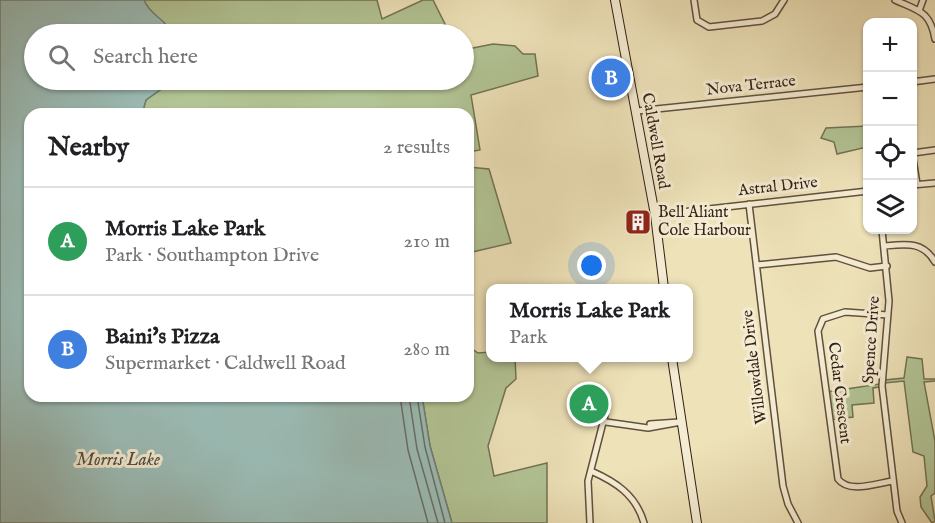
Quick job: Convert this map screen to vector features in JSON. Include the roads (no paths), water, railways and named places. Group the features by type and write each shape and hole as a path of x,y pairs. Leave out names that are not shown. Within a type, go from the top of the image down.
{"street":[{"name":"Caldwell Road","path":"615,0 655,215 664,284"},
{"path":"694,0 697,20 709,27 767,20 778,12 784,0"},
{"path":"895,0 919,11 930,21 935,39"},
{"path":"919,11 923,0"},
{"path":"917,81 935,79"},
{"name":"Nova Terrace","path":"637,111 863,87"},
{"path":"917,152 935,150"},
{"path":"917,185 935,183"},
{"name":"Astral Drive","path":"655,215 863,190"},
{"name":"Willowdale Drive","path":"749,204 783,486 788,504 798,523"},
{"name":"Spence Drive","path":"882,234 887,266 888,315 882,386 893,481 902,523"},
{"path":"884,246 910,244 922,246 935,262"},
{"path":"757,266 836,257 870,268 887,266"},
{"name":"Cedar Crescent","path":"888,315 836,314 822,320 818,332 838,480 850,487 893,481"},
{"path":"673,362 697,523"},
{"path":"590,523 587,493 591,471 606,422 607,407"},
{"path":"606,422 644,427 674,420 681,422"},
{"path":"591,471 624,490 638,507 644,523"}],"water":[{"name":"Morris Lake","path":"0,0 144,0 150,10 165,24 24,24 24,90 160,90 146,100 144,108 24,108 24,402 423,402 430,446 452,523 0,523"}],"place":[{"name":"Baini's Pizza","path":"611,78"},
{"name":"Bell Aliant Cole Harbour","path":"638,222"},
{"name":"Morris Lake Park","path":"589,404"}]}
